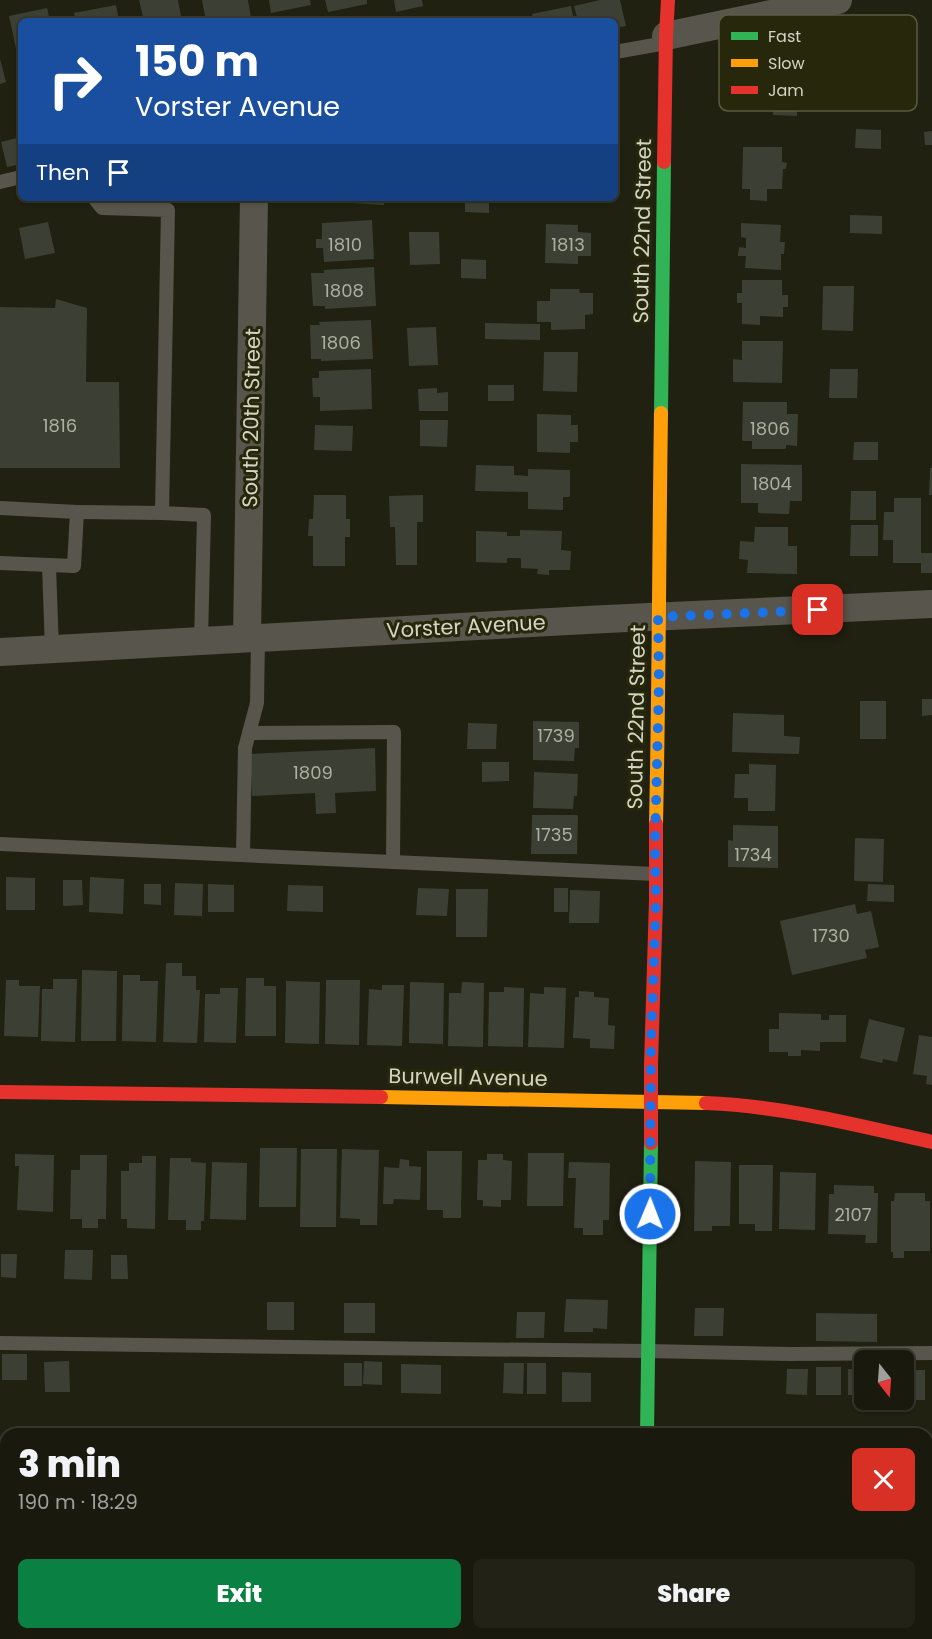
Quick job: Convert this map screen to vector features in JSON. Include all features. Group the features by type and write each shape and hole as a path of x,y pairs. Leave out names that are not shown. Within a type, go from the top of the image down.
{"main road":[{"name":"South 22nd Street","path":"647,1428 668,0"},
{"name":"Burwell Avenue","path":"0,1092 737,1104 798,1112 932,1142"}],"street":[{"path":"772,15 838,0"},
{"path":"666,39 719,27"},
{"name":"South 20th Street","path":"252,638 254,201"},
{"name":"Vorster Avenue","path":"0,652 932,604"}],"lane":[{"path":"618,51 666,39"},
{"path":"0,182 18,178"},
{"path":"96,201 102,208 168,210 162,513"},
{"path":"0,508 204,514 201,641"},
{"path":"0,563 74,566 77,512"},
{"path":"49,566 52,649"},
{"path":"243,855 245,748 257,703 252,638"},
{"path":"249,733 394,732 393,862"},
{"path":"0,844 655,874"},
{"path":"0,1343 791,1354 932,1353"}],"building":[{"path":"139,0 178,0 181,18 143,18"},
{"path":"202,0 248,0 251,18 205,18"},
{"path":"269,0 310,0 311,5 271,13"},
{"path":"325,0 367,0 367,4 328,12"},
{"path":"394,0 422,0 423,6 396,12"},
{"path":"600,0 620,0 626,26 618,27 618,18 577,18 574,6"},
{"path":"116,5 118,18 75,18 74,13"},
{"path":"571,6 573,18 533,18 532,14"},
{"path":"47,8 49,18 18,18 18,58 9,16"},
{"path":"0,59 6,82 0,84"},
{"path":"773,111 797,111 797,116 773,115"},
{"path":"856,129 881,130 881,149 855,148"},
{"path":"932,131 932,145 925,145 924,132"},
{"path":"18,138 18,165 7,167 1,142"},
{"path":"743,147 782,147 782,162 787,163 786,169 783,169 782,189 767,189 767,201 750,200 750,189 742,189"},
{"path":"351,201 384,201 384,205 351,203"},
{"path":"465,201 489,201 489,213 465,212"},
{"path":"539,201 594,201 594,203"},
{"path":"850,215 882,216 882,234 850,233"},
{"path":"372,220 374,259 324,262 323,248 316,248 316,239 322,239 322,223"},
{"path":"48,222 55,253 25,259 19,228"},
{"path":"741,223 781,225 780,242 785,242 784,254 781,254 781,270 745,268 746,256 738,256 739,247 746,248 746,238 741,237"},
{"path":"546,224 578,225 578,232 591,233 591,256 578,256 578,264 545,263"},
{"path":"409,232 439,232 440,264 410,265"},
{"path":"461,259 486,260 486,279 461,278"},
{"path":"374,267 376,306 325,309 325,306 313,306 311,273"},
{"path":"742,280 782,280 782,295 788,295 788,307 783,307 783,317 760,316 760,325 742,324 742,303 737,303 737,293 742,293"},
{"path":"823,286 854,286 853,331 822,330"},
{"path":"550,289 579,289 580,293 593,293 593,314 585,315 585,329 551,330 551,322 537,322 537,301 550,301"},
{"path":"56,299 87,308 86,382 119,382 120,468 0,468 0,307 55,308"},
{"path":"371,320 373,359 321,361 321,359 311,359 310,325 320,325 319,322"},
{"path":"485,323 540,324 540,340 485,339"},
{"path":"436,327 438,365 409,366 407,328"},
{"path":"742,341 783,341 782,383 733,382 733,359 742,360"},
{"path":"544,352 578,352 577,392 543,391"},
{"path":"371,369 372,409 320,411 320,397 313,397 312,378 319,378 319,371"},
{"path":"830,369 858,369 857,398 829,398"},
{"path":"488,385 514,385 514,401 488,401"},
{"path":"437,388 437,393 448,392 448,411 419,411 418,389"},
{"path":"743,402 787,402 787,414 798,414 797,446 786,445 786,449 752,449 752,441 742,441"},
{"path":"537,414 571,415 571,425 578,425 578,442 570,442 570,453 537,452"},
{"path":"420,420 448,420 447,447 420,446"},
{"path":"315,425 353,426 352,451 314,450"},
{"path":"854,442 878,442 878,460 853,460"},
{"path":"741,464 802,465 802,501 790,501 789,514 758,513 758,503 741,503"},
{"path":"476,465 514,466 514,475 528,476 528,469 570,470 570,497 563,497 563,510 528,509 528,492 475,491"},
{"path":"930,468 932,468 932,495 929,495"},
{"path":"851,491 876,491 876,520 850,520"},
{"path":"314,495 346,495 346,519 350,519 350,537 345,537 345,566 313,566 313,536 308,536 309,519 313,519"},
{"path":"423,495 423,522 417,522 417,565 396,565 395,527 390,527 389,496"},
{"path":"894,498 921,498 921,553 932,553 932,573 921,573 921,563 893,563 893,540 883,540 884,512 894,512"},
{"path":"851,525 878,525 878,556 850,556"},
{"path":"755,527 788,527 788,546 797,546 797,574 747,573 748,560 739,559 740,541 754,542"},
{"path":"520,530 562,531 561,550 571,551 570,570 549,570 549,575 537,574 538,569 521,568 521,558 507,558 507,563 476,562 476,531 507,532 507,536 520,536"},
{"path":"922,699 932,699 932,715 922,716"},
{"path":"860,701 886,701 886,739 860,739"},
{"path":"733,713 784,715 784,736 800,737 799,754 732,752"},
{"path":"533,721 579,722 579,748 575,748 574,761 533,760"},
{"path":"468,723 497,724 496,749 467,749"},
{"path":"375,748 376,791 335,793 336,813 316,814 315,793 252,796 250,754"},
{"path":"482,762 509,762 509,781 482,782"},
{"path":"749,764 776,765 775,811 748,811 748,798 734,798 735,774 749,774"},
{"path":"534,772 578,774 577,796 574,796 573,809 533,808"},
{"path":"532,815 578,815 577,854 531,854"},
{"path":"733,825 778,826 778,868 728,867 728,840 733,841"},
{"path":"855,838 884,839 883,882 854,881"},
{"path":"6,877 35,878 35,910 6,910"},
{"path":"90,877 124,879 123,914 89,912"},
{"path":"63,880 82,880 83,905 63,906"},
{"path":"175,883 203,884 202,916 174,915"},
{"path":"144,884 161,884 161,905 144,904"},
{"path":"208,884 234,885 234,912 208,912"},
{"path":"868,884 894,885 894,902 867,901"},
{"path":"288,885 323,886 323,912 287,911"},
{"path":"418,888 449,889 447,916 416,915"},
{"path":"554,888 568,888 568,912 554,912"},
{"path":"456,889 488,889 487,937 456,937"},
{"path":"570,890 600,891 599,923 569,923"},
{"path":"855,904 857,914 871,911 879,947 865,950 867,958 792,975 780,921"},
{"path":"166,963 182,963 182,976 196,976 196,990 200,990 197,1043 163,1042"},
{"path":"82,970 117,971 116,1041 81,1041"},
{"path":"123,975 140,975 140,981 158,981 156,1042 122,1041"},
{"path":"246,978 264,978 264,986 276,986 276,1036 245,1036"},
{"path":"53,979 77,979 75,1042 41,1041 42,989 53,989"},
{"path":"6,980 19,980 19,986 40,986 38,1037 4,1036"},
{"path":"326,980 360,980 359,1045 325,1044"},
{"path":"286,981 320,982 319,1044 285,1043"},
{"path":"410,982 444,983 443,1044 409,1043"},
{"path":"462,982 484,983 483,1047 448,1046 449,993 461,993"},
{"path":"382,985 404,985 402,1046 367,1045 369,989 382,990"},
{"path":"504,987 524,988 523,1047 488,1046 489,992 504,992"},
{"path":"544,987 566,988 564,1048 528,1047 530,993 544,994"},
{"path":"220,988 238,988 236,1043 204,1042 205,994 220,994"},
{"path":"579,991 594,992 594,997 609,998 608,1025 615,1026 614,1049 590,1048 590,1039 573,1038 575,997 579,997"},
{"path":"779,1013 821,1014 821,1020 829,1020 829,1015 846,1015 846,1042 820,1042 820,1051 801,1050 801,1056 788,1056 788,1052 769,1052 769,1029 779,1029"},
{"path":"869,1019 905,1028 897,1062 883,1059 882,1063 860,1058"},
{"path":"919,1035 932,1037 932,1085 926,1084 927,1076 913,1074"},
{"path":"260,1148 297,1148 296,1207 259,1207"},
{"path":"301,1149 337,1149 336,1227 300,1227"},
{"path":"342,1149 379,1150 377,1225 360,1225 360,1219 340,1218"},
{"path":"427,1151 462,1151 461,1218 443,1218 443,1210 427,1210"},
{"path":"528,1153 564,1153 563,1206 527,1206"},
{"path":"15,1154 54,1155 53,1212 17,1210 19,1166 15,1166"},
{"path":"487,1154 503,1154 503,1160 512,1161 511,1200 501,1200 501,1207 483,1206 483,1200 477,1200 478,1160 487,1160"},
{"path":"80,1155 107,1155 106,1219 98,1219 98,1228 82,1228 82,1219 70,1219 71,1170 80,1170"},
{"path":"142,1156 156,1156 155,1229 127,1228 127,1219 121,1219 121,1171 129,1171 129,1163 142,1163"},
{"path":"170,1158 191,1158 191,1162 206,1163 204,1221 201,1221 201,1230 186,1230 186,1220 168,1220"},
{"path":"400,1159 409,1160 409,1166 421,1167 420,1200 394,1199 393,1204 383,1204 384,1167 399,1168"},
{"path":"695,1161 731,1162 730,1226 712,1226 712,1231 694,1231"},
{"path":"212,1162 247,1163 246,1220 210,1219"},
{"path":"569,1162 610,1163 609,1220 603,1220 603,1235 583,1235 583,1228 574,1228 576,1178 568,1178"},
{"path":"739,1165 773,1165 772,1231 755,1231 755,1224 739,1224"},
{"path":"780,1172 816,1173 815,1230 779,1229"},
{"path":"834,1185 874,1186 874,1193 878,1193 877,1243 865,1243 866,1235 828,1234 829,1194 834,1194"},
{"path":"895,1193 925,1193 925,1201 930,1201 930,1251 904,1251 904,1258 893,1258 891,1201 894,1201"},
{"path":"65,1250 93,1250 92,1280 64,1279"},
{"path":"1,1254 17,1254 16,1278 1,1277"},
{"path":"111,1255 127,1255 128,1279 111,1279"},
{"path":"566,1299 608,1300 607,1329 593,1328 593,1332 564,1332"},
{"path":"267,1302 294,1302 294,1330 267,1330"},
{"path":"344,1303 375,1303 375,1333 344,1333"},
{"path":"695,1308 724,1308 723,1336 694,1336"},
{"path":"517,1312 545,1312 544,1338 516,1338"},
{"path":"816,1313 877,1314 877,1342 816,1341"},
{"path":"2,1354 27,1354 27,1380 2,1380"},
{"path":"69,1361 70,1392 45,1392 44,1362"},
{"path":"364,1361 382,1362 382,1385 363,1384"},
{"path":"344,1363 362,1363 362,1386 344,1386"},
{"path":"504,1363 524,1363 523,1394 503,1393"},
{"path":"527,1363 546,1363 546,1394 527,1394"},
{"path":"401,1364 441,1365 441,1394 401,1393"},
{"path":"816,1367 841,1367 841,1395 816,1395"},
{"path":"787,1369 808,1369 807,1395 786,1394"},
{"path":"848,1369 854,1369 854,1395 848,1395"},
{"path":"914,1370 925,1370 925,1400 914,1400"},
{"path":"562,1372 591,1373 591,1402 562,1402"}],"traffic: fast":[{"path":"661,413 664,162"},
{"path":"647,1428 651,1143"}],"traffic: slow":[{"path":"656,824 661,413"},
{"path":"381,1097 706,1103"}],"traffic: jam":[{"path":"664,162 668,0"},
{"path":"651,1143 656,824"},
{"path":"0,1092 381,1097"},
{"path":"706,1103 792,1112 932,1142"}],"route":[{"path":"650,1214 651,1043 656,900 659,680 658,617 818,610"}]}
